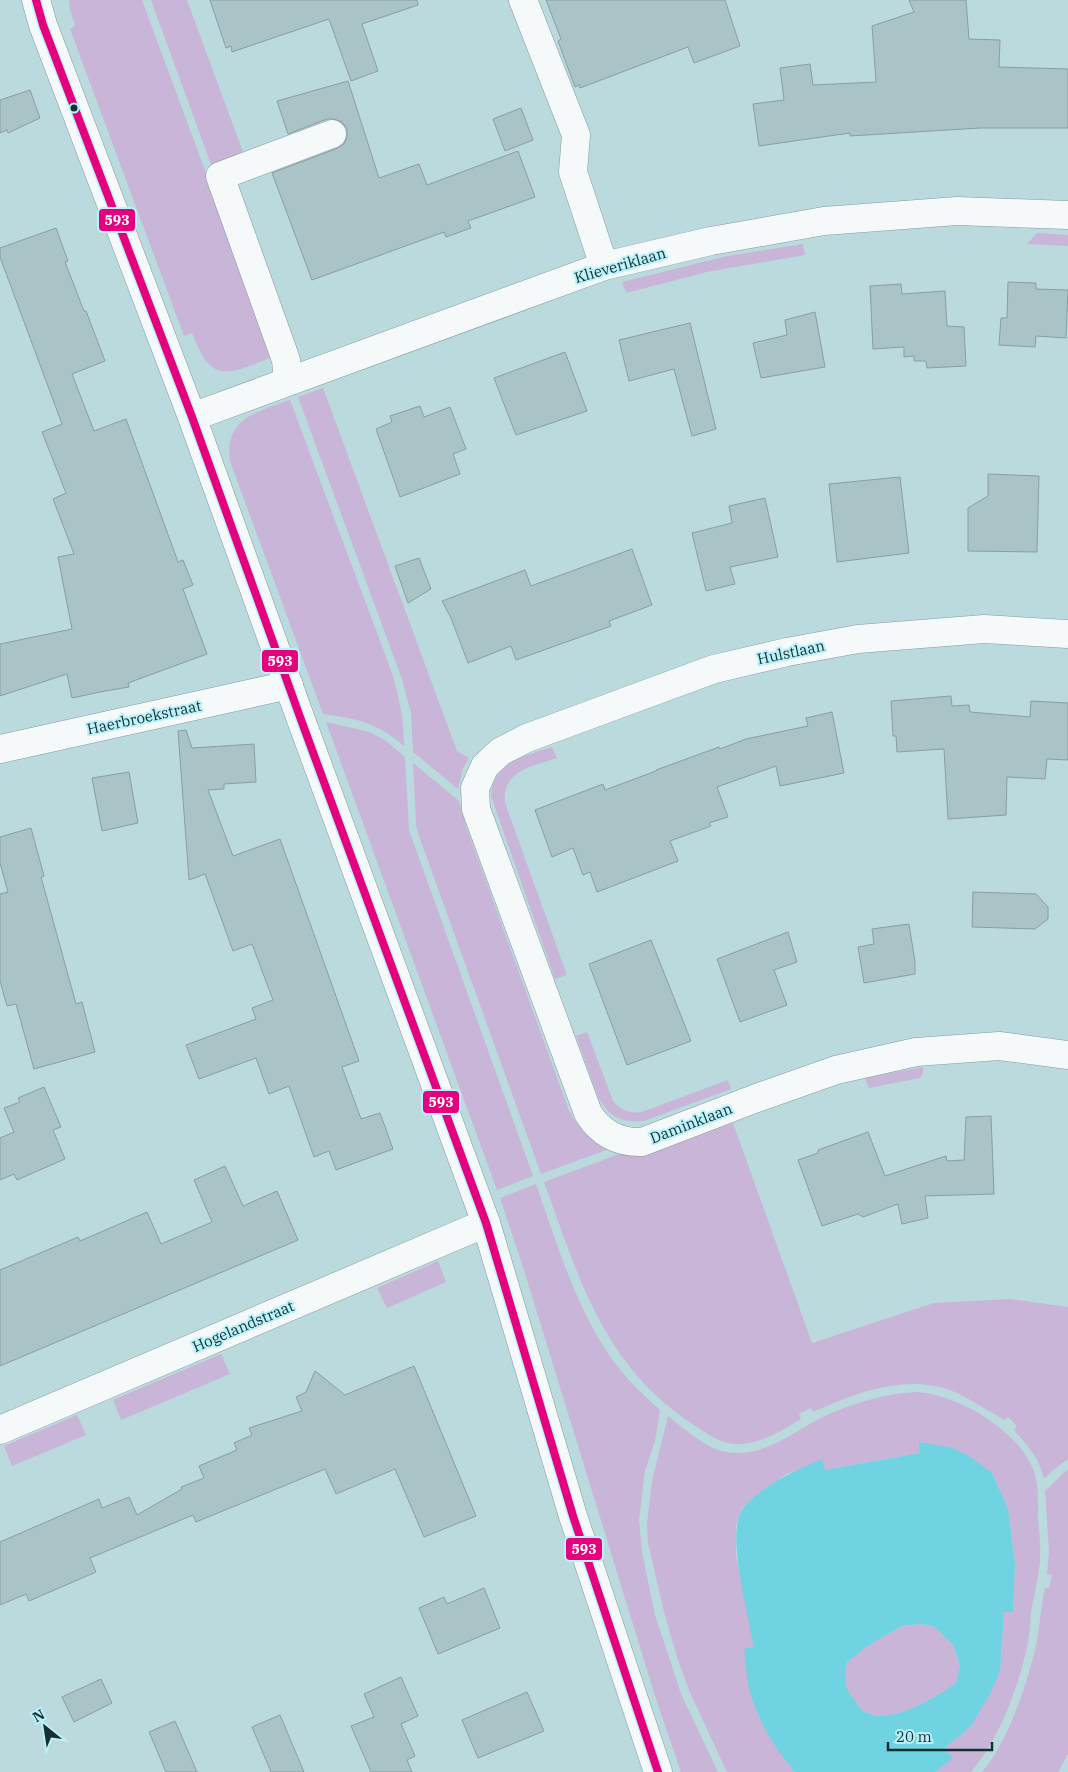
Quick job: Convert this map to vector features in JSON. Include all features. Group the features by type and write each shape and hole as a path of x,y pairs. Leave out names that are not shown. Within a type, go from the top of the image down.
{"street":[{"path":"36,0 42,25 192,417 486,1223 573,1516 658,1772"},
{"path":"524,0 576,135 573,172 604,266"},
{"path":"288,381 286,360 220,176 332,134"},
{"name":"Klieveriklaan","path":"192,417 604,266 711,240 824,221 956,210 1068,215"},
{"name":"Hulstlaan","path":"527,738 714,669 787,652 858,639 984,629 1068,634"},
{"name":"Haerbroekstraat","path":"0,749 289,685"},
{"name":"Daminklaan","path":"527,738 500,752 485,766 475,788 476,809 588,1113 595,1124 605,1133 628,1143 642,1142 836,1070 916,1052 999,1046 1068,1055"},
{"name":"Hogelandstraat","path":"0,1430 486,1223"}],"shaded area":[{"path":"69,0 142,0 268,341 265,342 270,358 231,371 222,371 213,368 206,361 192,333 184,336 70,29 75,26"},
{"path":"151,0 187,0 244,155 212,167"},
{"path":"1037,233 1068,235 1068,246 1027,244"},
{"path":"803,244 805,255 707,272 626,293 622,282 727,256"},
{"path":"323,388 457,751 469,758 463,769 458,789 413,752 411,713 402,679 298,397"},
{"path":"290,400 391,670 400,708 404,746 394,738 366,723 323,714 230,461 232,435 238,426 255,413"},
{"path":"326,722 370,732 386,741 405,757 409,830 533,1176 497,1190"},
{"path":"552,747 557,758 529,767 513,777 505,792 505,803 567,975 555,979 491,796 493,785 504,768 521,757"},
{"path":"413,763 459,801 466,826 568,1108 584,1133 609,1149 541,1174 419,836 416,825"},
{"path":"587,1032 613,1101 626,1111 642,1112 728,1080 731,1089 644,1121 622,1120 612,1114 598,1097 576,1036"},
{"path":"923,1067 923,1073 920,1078 869,1088 865,1078"},
{"path":"733,1123 812,1343 934,1303 1011,1299 1068,1307 1068,1459 1044,1479 1036,1458 1014,1430 1017,1426 1008,1417 1004,1420 957,1393 921,1384 884,1387 848,1398 813,1412 811,1408 799,1414 801,1419 758,1441 742,1444 723,1442 694,1425 663,1402 637,1376 616,1347 598,1317 583,1286 544,1182 622,1153 641,1154 660,1150"},
{"path":"536,1184 558,1248 584,1311 612,1358 624,1374 660,1410 655,1441 645,1471 639,1520 642,1552 655,1615 681,1694 718,1772 681,1772 656,1699 500,1198"},
{"path":"438,1261 446,1282 387,1308 377,1288"},
{"path":"221,1354 230,1374 121,1420 113,1400"},
{"path":"918,1392 951,1400 985,1417 1014,1441 1025,1454 1035,1475 1038,1493 1040,1559 1031,1612 1029,1638 1014,1693 991,1744 971,1772 935,1772 953,1758 944,1749 971,1726 1000,1671 1004,1612 1013,1612 1015,1564 1008,1509 992,1473 920,1442 920,1453 824,1470 822,1460 787,1474 763,1490 742,1508 736,1525 736,1556 755,1647 785,1760 795,1772 727,1772 690,1693 677,1657 664,1612 648,1543 647,1524 652,1481 668,1416 711,1447 726,1452 740,1453 767,1447 829,1414 851,1406 883,1396"},
{"path":"77,1415 86,1435 12,1466 4,1446"},
{"path":"1068,1469 1068,1754 1058,1772 982,1772 1009,1728 1029,1673 1037,1641 1045,1588 1049,1588 1052,1575 1047,1574 1049,1551 1045,1491"},
{"path":"922,1624 935,1627 953,1645 960,1666 956,1683 924,1703 898,1713 874,1715 863,1711 847,1687 845,1679 847,1662 869,1645 902,1626"}],"water":[{"path":"919,1442 953,1448 972,1458 992,1473 1008,1509 1015,1564 1013,1612 1004,1612 1000,1671 990,1694 971,1726 944,1749 953,1758 935,1772 795,1772 767,1733 752,1700 749,1688 744,1649 754,1647 743,1596 737,1553 736,1534 738,1518 744,1507 761,1491 780,1479 822,1459 825,1470 920,1453","holes":["922,1624 935,1627 953,1645 960,1666 956,1683 924,1703 898,1713 874,1715 863,1711 847,1687 845,1679 847,1662 869,1645 902,1626"]}],"building":[{"path":"210,0 417,0 418,5 362,24 378,71 351,81 329,19 232,52 231,46 226,48"},
{"path":"546,0 725,0 740,46 694,63 688,47 580,88 579,85 575,87 558,41 561,39"},
{"path":"909,0 966,0 969,39 1000,40 999,67 1068,69 1068,128 980,128 850,136 850,133 759,146 753,104 784,100 780,68 810,64 813,85 876,82 872,26 914,12"},
{"path":"348,81 379,178 419,164 427,185 518,151 535,197 468,221 471,228 446,237 444,232 312,280 272,173 338,148 344,144 347,137 347,129 342,122 327,119 288,134 277,101"},
{"path":"30,90 40,118 8,133 7,130 0,133 0,100"},
{"path":"521,108 533,140 505,151 493,119"},
{"path":"56,228 68,261 65,262 105,361 72,374 94,431 126,419 178,562 183,560 193,585 183,589 207,654 128,683 129,687 72,698 67,674 0,696 0,644 72,629 58,557 74,554 53,499 66,493 42,432 62,424 0,257 0,248"},
{"path":"1008,282 1036,283 1036,289 1068,290 1066,338 1036,336 1035,347 999,345 1001,318 1007,318"},
{"path":"901,284 902,294 945,291 947,326 964,327 966,366 927,368 926,361 914,361 914,356 904,357 904,347 873,349 870,286"},
{"path":"815,312 825,367 761,378 753,343 787,335 785,320"},
{"path":"690,323 716,429 692,436 674,369 629,381 619,340"},
{"path":"565,352 587,411 516,435 494,378"},
{"path":"420,406 424,417 450,407 466,449 453,454 460,474 400,497 376,429 392,422 390,416"},
{"path":"988,474 1039,476 1037,552 968,551 968,508 988,496"},
{"path":"900,477 909,553 837,562 829,484"},
{"path":"765,498 778,557 730,567 735,584 706,591 692,533 732,523 729,506"},
{"path":"632,549 652,605 609,621 611,626 516,660 511,646 468,663 451,618 442,601 525,570 531,586"},
{"path":"419,558 431,589 408,603 395,566"},
{"path":"951,696 952,706 969,705 970,712 1030,717 1031,701 1068,703 1068,760 1047,759 1045,779 1007,777 1006,815 948,819 944,749 897,752 896,736 893,736 891,701"},
{"path":"832,712 844,773 780,786 776,766 717,787 728,817 709,823 711,826 670,841 678,861 597,892 590,872 583,875 573,848 552,857 535,810 603,784 605,790 719,747 720,749 746,739 808,726 806,718"},
{"path":"186,730 192,748 254,744 256,782 224,784 224,789 208,790 233,856 280,839 359,1061 342,1067 361,1119 380,1113 393,1149 336,1170 329,1151 314,1157 289,1086 269,1094 256,1058 199,1079 186,1045 256,1019 252,1008 273,1000 252,944 233,951 205,874 189,880 178,731"},
{"path":"129,772 138,823 102,831 92,778"},
{"path":"31,828 44,876 41,877 76,1004 82,1002 95,1052 34,1069 16,1004 7,1006 0,981 0,894 8,892 0,863 0,837"},
{"path":"973,892 1036,894 1048,907 1048,919 1035,929 972,927"},
{"path":"909,924 915,974 864,983 858,947 874,944 872,929"},
{"path":"788,932 797,962 774,970 787,1005 740,1022 717,959"},
{"path":"651,940 691,1041 627,1065 589,964"},
{"path":"44,1087 61,1127 53,1130 65,1159 17,1180 14,1174 0,1180 0,1138 14,1132 4,1108 20,1102 18,1098"},
{"path":"991,1116 994,1194 925,1196 928,1218 902,1224 898,1204 863,1217 858,1214 822,1226 798,1160 818,1153 818,1150 868,1132 885,1176 946,1156 947,1161 964,1160 966,1117"},
{"path":"225,1166 243,1206 277,1191 298,1240 0,1366 0,1270 78,1237 80,1241 147,1212 161,1244 212,1222 194,1180"},
{"path":"414,1366 476,1516 424,1537 395,1469 336,1494 325,1469 196,1522 193,1515 90,1558 96,1572 29,1601 26,1594 0,1605 0,1542 99,1499 102,1508 129,1497 137,1515 182,1489 181,1487 204,1478 199,1466 237,1450 234,1443 252,1435 249,1428 302,1411 296,1397 306,1392 315,1371 345,1395"},
{"path":"484,1588 500,1628 438,1654 419,1608 444,1597 447,1604"},
{"path":"401,1677 418,1716 401,1724 415,1756 407,1760 412,1772 371,1772 351,1726 374,1717 364,1694"},
{"path":"101,1679 112,1703 74,1722 62,1697"},
{"path":"527,1692 544,1731 478,1758 462,1720"},
{"path":"280,1715 304,1772 271,1772 252,1727"},
{"path":"175,1721 197,1772 166,1772 149,1732"}],"transit line":[{"name":"593","path":"36,0 43,25 192,417 486,1223 573,1516 658,1772"}]}
